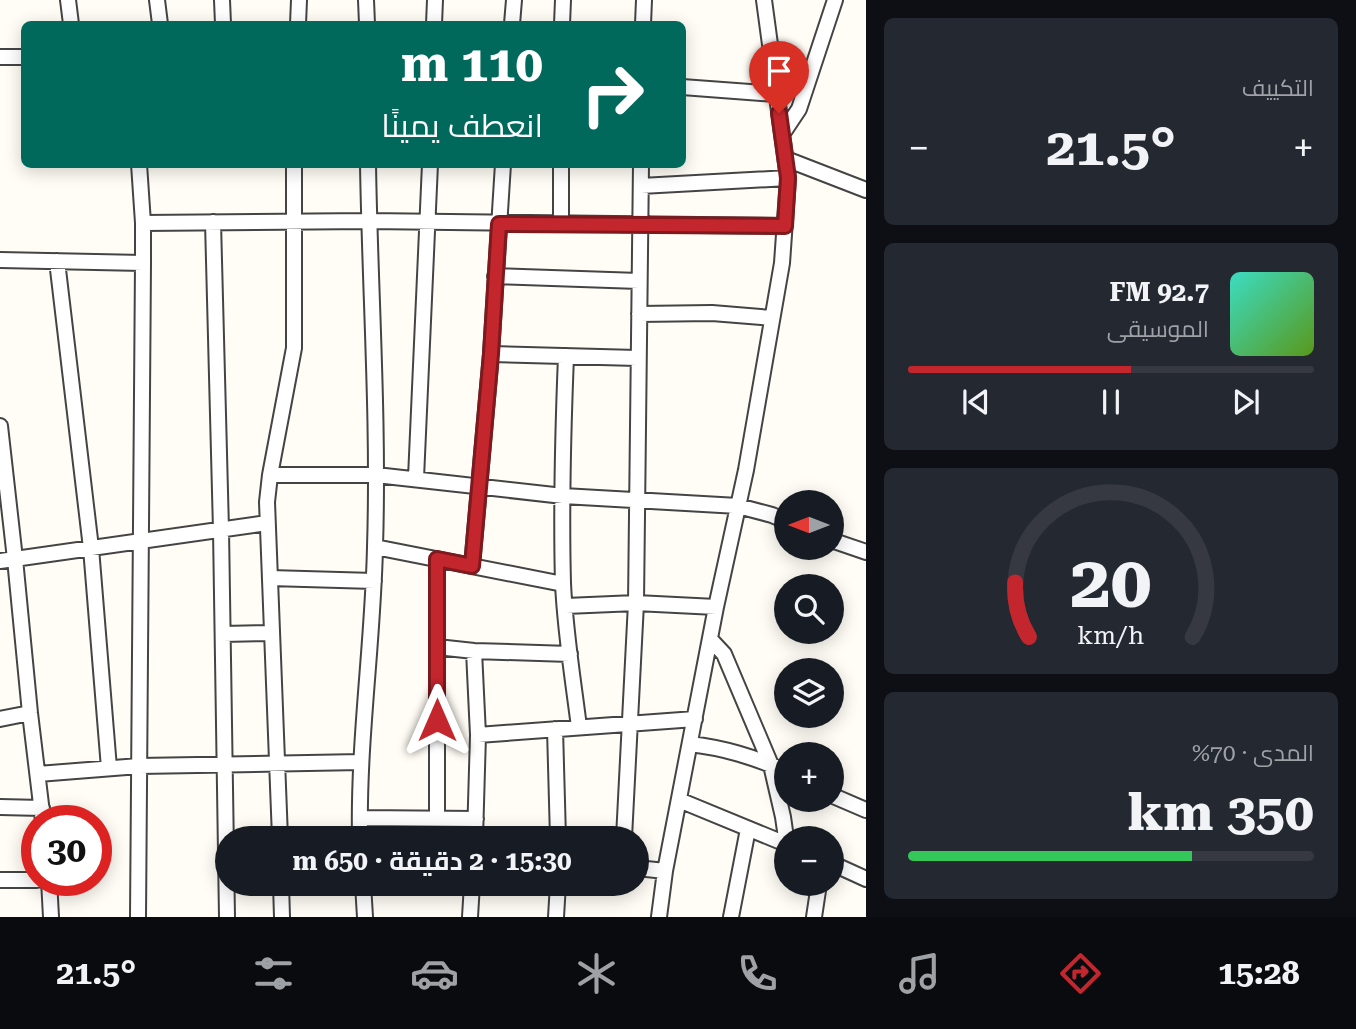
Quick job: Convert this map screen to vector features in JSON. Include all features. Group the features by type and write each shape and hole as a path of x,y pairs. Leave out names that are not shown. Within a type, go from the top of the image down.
{"street":[{"path":"68,0 71,21"},
{"path":"157,0 160,21"},
{"path":"222,0 223,21"},
{"path":"298,21 299,0"},
{"path":"366,0 366,21"},
{"path":"434,21 435,0"},
{"path":"512,21 514,0"},
{"path":"562,0 562,21"},
{"path":"643,21 644,0"},
{"path":"659,917 665,871 716,607 746,470 782,263 788,178 764,0"},
{"path":"783,132 799,108 835,0"},
{"path":"0,57 21,57"},
{"path":"686,87 776,94"},
{"path":"786,159 866,190"},
{"path":"138,917 143,263 139,168"},
{"path":"280,826 267,523 270,475 294,348 294,168"},
{"path":"360,826 360,762 376,547 368,168"},
{"path":"416,478 430,168"},
{"path":"472,566 491,354 503,168"},
{"path":"561,168 561,224"},
{"path":"625,826 635,603 641,168"},
{"path":"641,186 788,178"},
{"path":"143,223 369,221 785,226"},
{"path":"213,222 227,917"},
{"path":"0,260 143,263"},
{"path":"57,261 91,548 109,768"},
{"path":"495,276 639,281"},
{"path":"639,314 712,313 772,318"},
{"path":"491,354 637,358"},
{"path":"566,356 564,584 579,727"},
{"path":"0,426 41,805"},
{"path":"270,475 376,475 416,478 564,496 738,506 774,516"},
{"path":"0,561 267,523"},
{"path":"844,544 866,552"},
{"path":"376,547 564,584"},
{"path":"437,559 437,819"},
{"path":"270,578 374,580"},
{"path":"566,606 635,603 716,607"},
{"path":"223,634 271,633"},
{"path":"710,639 724,654 771,765 784,826"},
{"path":"437,647 570,654"},
{"path":"474,651 478,735 476,826"},
{"path":"0,719 30,713"},
{"path":"478,735 695,719"},
{"path":"555,729 558,826"},
{"path":"690,744 731,750 774,766"},
{"path":"38,774 139,766 360,762"},
{"path":"679,800 774,839"},
{"path":"844,801 866,810"},
{"path":"0,807 21,810"},
{"path":"360,818 476,819"},
{"path":"731,917 748,829"},
{"path":"649,869 665,871"},
{"path":"844,869 866,879"},
{"path":"0,880 21,880"},
{"path":"49,896 51,917"},
{"path":"281,896 282,917"},
{"path":"364,896 365,917"},
{"path":"470,917 471,896"},
{"path":"556,917 557,896"},
{"path":"814,917 817,896"}],"route":[{"path":"437,720 437,559 472,566 491,354 499,224 785,226 788,178 779,113"}]}
